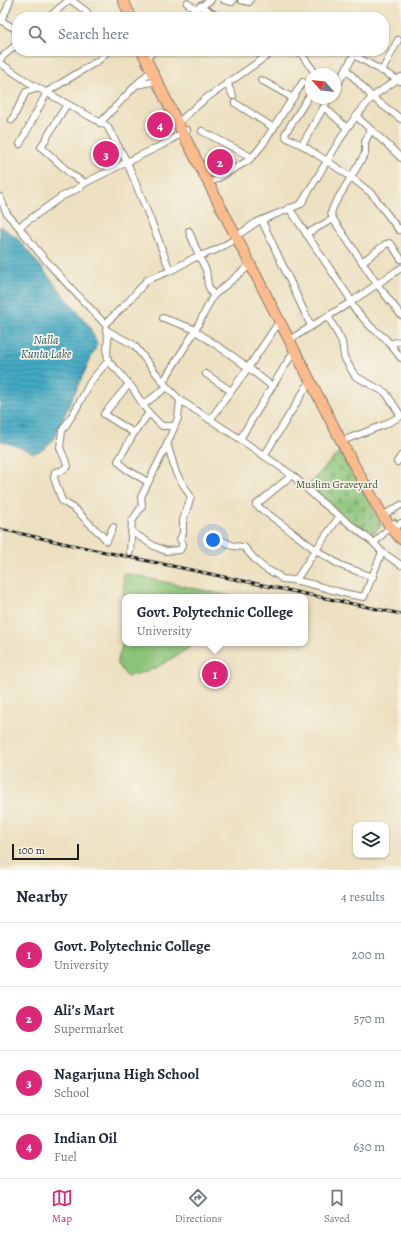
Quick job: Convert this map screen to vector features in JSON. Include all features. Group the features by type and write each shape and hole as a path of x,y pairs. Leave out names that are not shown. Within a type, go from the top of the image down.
{"highway":[{"path":"118,0 124,12"},
{"path":"123,0 129,12"},
{"path":"150,56 152,70 239,236 294,336 346,439 387,513 397,526 401,539"},
{"path":"151,56 182,119 185,131 215,180 250,265 294,351 371,496 397,526"}],"street":[{"path":"10,0 8,10 1,20 12,27"},
{"path":"55,12 70,0 87,12"},
{"path":"194,12 211,0"},
{"path":"224,0 232,2 232,0"},
{"path":"241,0 250,2 250,0"},
{"path":"187,3 207,12"},
{"path":"382,72 398,40"},
{"path":"0,59 12,48"},
{"path":"20,144 48,92 102,56"},
{"path":"182,119 205,99 267,56"},
{"path":"303,56 312,68"},
{"path":"341,78 353,56"},
{"path":"359,56 382,72 399,79"},
{"path":"0,63 39,88 107,126 127,162 170,271"},
{"path":"346,69 372,97 401,119"},
{"path":"100,123 152,70"},
{"path":"105,327 147,280 170,271 199,256 216,250 239,236 249,227 262,220 302,204 347,128 356,116 372,97 399,79"},
{"path":"261,80 292,98"},
{"path":"136,86 158,81"},
{"path":"215,180 252,157 274,128 303,82"},
{"path":"227,83 232,96"},
{"path":"12,120 26,92 39,88"},
{"path":"305,102 285,134 287,138 302,145 351,176 372,194 398,230 401,228"},
{"path":"235,103 274,128"},
{"path":"67,104 41,147 72,175 85,183"},
{"path":"302,145 326,104"},
{"path":"324,107 347,128"},
{"path":"356,116 401,158"},
{"path":"371,130 364,142 365,154 334,205 331,213 333,220 401,316"},
{"path":"19,227 61,197 79,188 85,183 162,145 185,131"},
{"path":"202,131 252,157"},
{"path":"0,197 7,214 105,327 134,344 165,384 180,400 292,475 339,517 374,543 382,552 401,565"},
{"path":"289,208 353,307 371,327 390,344 401,358"},
{"path":"262,220 311,326"},
{"path":"306,234 333,220"},
{"path":"189,231 206,270 208,285 214,296"},
{"path":"362,262 389,243 401,259"},
{"path":"143,405 165,384 214,296 250,265"},
{"path":"294,336 351,302 401,268"},
{"path":"328,316 342,342 344,357 355,376 386,393 401,416 384,425 346,439"},
{"path":"163,318 191,328 272,386"},
{"path":"210,420 280,322"},
{"path":"105,327 108,338 108,361 129,384 149,413 162,426 174,426"},
{"path":"390,344 401,341"},
{"path":"240,439 294,351"},
{"path":"108,361 90,382 75,411 62,431 60,448 68,466 61,471 55,472 54,478 62,501 75,509 107,541 113,527"},
{"path":"206,374 231,392"},
{"path":"264,456 310,381"},
{"path":"129,384 104,414 134,433"},
{"path":"130,552 132,521 142,506 141,497 178,418 180,400"},
{"path":"148,482 118,461 134,433 149,413"},
{"path":"132,532 154,546 166,551 180,550 183,544 180,539 183,533 183,520 191,497 176,473 167,443"},
{"path":"397,462 401,456"},
{"path":"292,475 256,506 316,550 340,565 373,577"},
{"path":"387,513 401,505"},
{"path":"296,580 339,517"},
{"path":"374,543 397,526"},
{"path":"221,540 233,546 244,547 258,563 267,570 278,574 282,579 316,584 341,593 364,597 382,552"}],"green space":[{"name":"Muslim Graveyard","path":"341,450 382,525 369,538 307,486"},
{"path":"123,573 221,594 124,594"},
{"path":"122,646 192,646 156,668 127,677 117,663"}],"water":[{"name":"Nalla Kunta Lake","path":"0,226 18,239 89,326 97,343 54,438 44,449 34,453 0,440"}],"railway":[{"path":"0,529 306,594"},
{"path":"308,594 401,614"}],"place":[{"name":"Indian Oil","path":"160,125"},
{"name":"Nagarjuna High School","path":"106,154"},
{"name":"Ali’s Mart","path":"220,162"},
{"name":"Govt. Polytechnic College","path":"215,674"}]}
